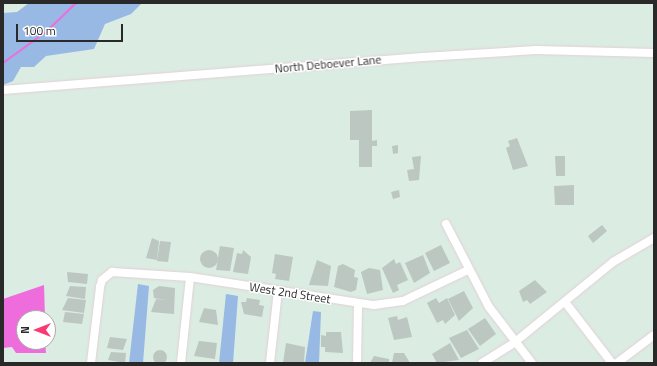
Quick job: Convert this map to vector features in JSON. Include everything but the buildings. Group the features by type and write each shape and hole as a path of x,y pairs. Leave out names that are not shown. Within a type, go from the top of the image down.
{"street":[{"name":"North Deboever Lane","path":"3,90 423,56 536,50 654,53"},
{"path":"446,224 468,270 515,342 532,363"},
{"path":"482,363 515,342 613,262 654,238"},
{"name":"West 2nd Street","path":"91,363 100,287 106,275 118,271 190,277 358,304 403,301 468,270"},
{"path":"181,363 190,277"},
{"path":"270,363 278,291"},
{"path":"565,302 612,363"},
{"path":"357,363 358,304"},
{"path":"617,363 654,335"}],"shaded area":[{"path":"29,3 142,3 131,14 105,24 94,49 46,56 34,67 21,67 13,81 3,85 3,13 17,12"},
{"path":"138,284 149,286 143,363 129,363"},
{"path":"44,285 45,310 16,310 16,350 46,350 46,353 16,353 12,347 3,348 3,299"},
{"path":"226,294 238,296 233,363 219,363"},
{"path":"313,311 321,312 319,363 305,363"}],"waterway":[{"path":"3,63 47,31 76,3"}]}
